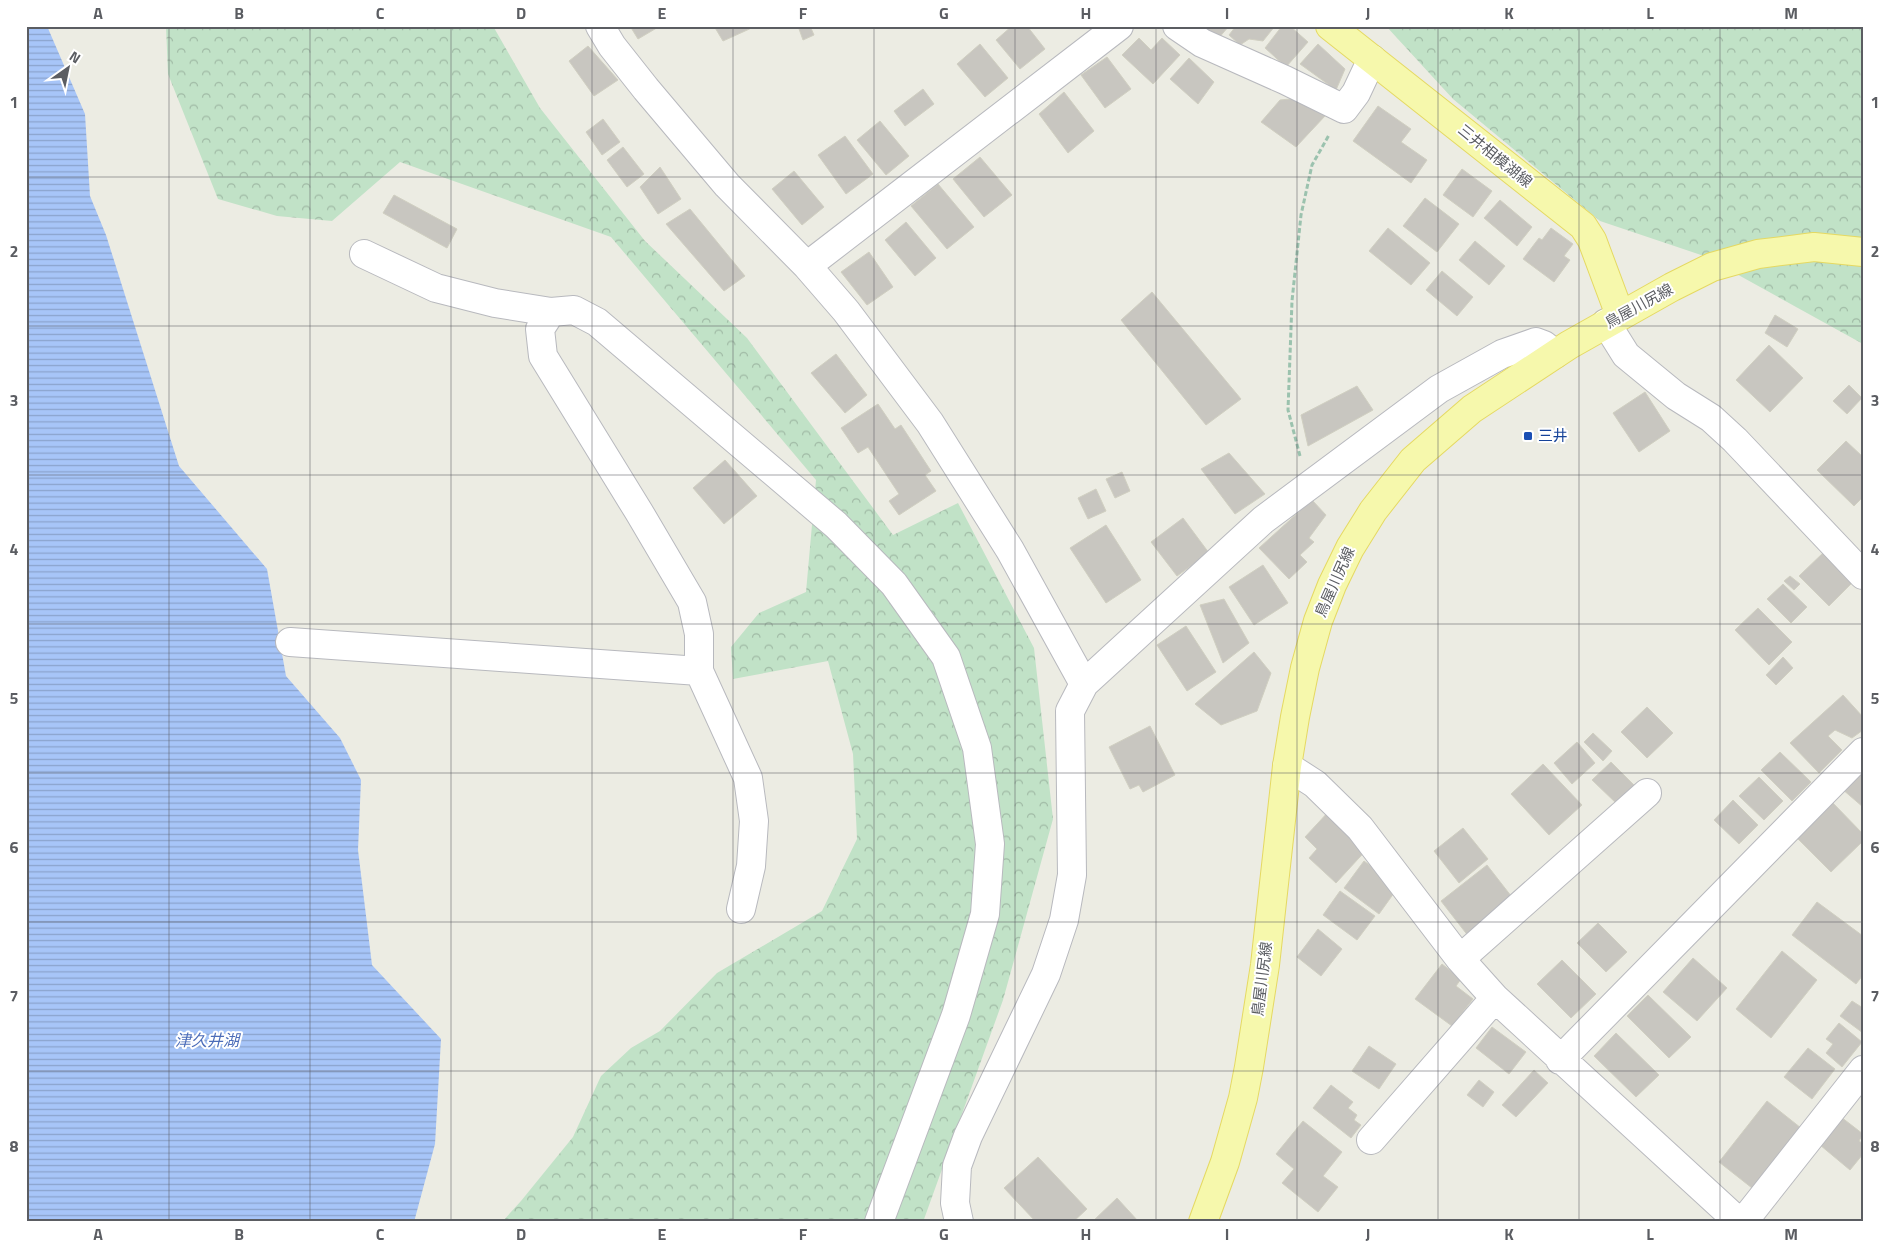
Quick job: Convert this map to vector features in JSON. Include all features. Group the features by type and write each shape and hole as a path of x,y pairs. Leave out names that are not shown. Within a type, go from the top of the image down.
{"main road":[{"name":"三井相模湖線","path":"1330,26 1583,226 1592,240 1613,319"},
{"name":"鳥屋川尻線","path":"1203,1222 1225,1162 1243,1098 1249,1067 1260,997 1288,766 1300,692 1318,621 1336,576 1350,548 1369,518 1413,460 1472,409 1555,354 1613,319 1699,273 1742,258 1758,254 1814,247 1863,252"}],"street":[{"path":"600,26 612,46 640,82 727,185 807,266 846,311 930,423 1010,550 1084,684"},
{"path":"807,266 1119,26"},
{"path":"1176,26 1202,43 1344,109 1356,93 1372,58"},
{"path":"364,254 436,288 495,303 551,312 574,310 596,322 836,525 894,584 946,657 977,748 990,844 985,914 956,1015 879,1222"},
{"path":"551,312 540,329 543,356 692,602 699,634 699,671 748,778 754,821 751,866 741,909"},
{"path":"1613,319 1626,355 1676,396 1711,418 1735,440 1863,575"},
{"path":"958,1222 954,1203 957,1166 968,1136 1046,974 1064,920 1072,875 1070,711 1084,684 1263,520 1439,389 1493,358 1536,342 1544,345 1555,354"},
{"path":"290,642 699,671"},
{"path":"1560,1060 1863,752"},
{"path":"1288,766 1315,784 1360,828 1460,960 1495,998 1560,1060 1741,1222 1863,1070"},
{"path":"1460,960 1647,794"},
{"path":"1371,1140 1495,998"}],"path":[{"path":"1308,486 1288,410 1292,301 1301,215 1312,165 1344,109"}],"green space":[{"path":"166,26 493,26 540,108 645,241 747,338 893,535 958,503 1034,648 1053,819 1003,1000 923,1222 502,1222 573,1137 601,1076 631,1048 660,1031 717,973 822,911 857,839 853,754 828,661 733,679 731,647 759,613 806,592 816,480 611,237 400,162 332,221 277,216 218,199 168,74"},
{"path":"1386,26 1863,26 1863,344 1704,256 1600,221 1453,99"}],"water":[{"name":"津久井湖","path":"26,26 47,26 85,114 90,196 106,235 179,466 267,569 286,676 340,738 361,780 358,850 372,965 441,1039 435,1144 414,1222 26,1222"}],"building":[{"path":"630,26 660,26 638,39"},
{"path":"714,26 756,26 723,41"},
{"path":"798,26 810,26 814,35 803,40"},
{"path":"1012,26 1027,26 1045,49 1020,69 996,40"},
{"path":"1202,26 1229,26 1217,40"},
{"path":"1236,26 1275,26 1263,41 1249,39 1240,45 1229,35"},
{"path":"1282,26 1290,26 1308,42 1286,67 1265,48"},
{"path":"1139,38 1151,50 1162,38 1180,55 1153,84 1122,55"},
{"path":"980,44 1008,78 985,97 957,64"},
{"path":"1318,44 1345,69 1336,90 1300,64"},
{"path":"588,46 618,80 594,96 569,61"},
{"path":"1107,57 1131,89 1105,108 1081,75"},
{"path":"1189,58 1214,82 1198,104 1170,79"},
{"path":"923,89 934,104 905,126 894,111"},
{"path":"1064,92 1094,131 1068,153 1039,114"},
{"path":"1300,98 1325,116 1296,147 1261,122 1280,100"},
{"path":"1378,106 1411,129 1401,142 1427,160 1411,183 1353,141"},
{"path":"603,119 620,142 602,155 586,132"},
{"path":"880,121 909,156 886,175 857,140"},
{"path":"845,136 873,174 846,194 818,155"},
{"path":"623,147 644,174 627,187 607,160"},
{"path":"980,157 1012,195 984,217 953,179"},
{"path":"660,167 681,199 658,214 640,187"},
{"path":"1462,169 1492,191 1473,217 1443,195"},
{"path":"794,171 824,207 802,225 772,189"},
{"path":"938,184 974,227 947,249 911,206"},
{"path":"394,195 457,229 447,248 383,213"},
{"path":"1425,198 1459,224 1437,252 1403,226"},
{"path":"1500,200 1532,227 1517,246 1484,218"},
{"path":"690,209 745,276 724,291 666,224"},
{"path":"906,222 936,258 915,276 885,240"},
{"path":"1388,228 1430,263 1411,285 1369,251"},
{"path":"1551,228 1573,244 1564,256 1570,260 1554,282 1523,259 1539,238 1542,240"},
{"path":"1475,241 1505,266 1489,285 1459,260"},
{"path":"869,252 893,287 867,305 841,272"},
{"path":"1442,271 1473,297 1457,316 1426,290"},
{"path":"1152,292 1241,399 1206,425 1121,320"},
{"path":"1775,315 1798,329 1787,347 1765,333"},
{"path":"1769,345 1803,378 1770,412 1736,380"},
{"path":"836,354 867,395 845,413 811,373"},
{"path":"1849,385 1862,398 1847,414 1833,401"},
{"path":"1357,386 1373,410 1308,446 1301,415"},
{"path":"1645,392 1670,431 1639,452 1613,413"},
{"path":"878,404 895,429 901,425 931,471 925,475 936,491 899,515 889,501 899,494 868,447 858,453 841,428"},
{"path":"1846,441 1863,457 1863,497 1854,506 1817,470"},
{"path":"1229,453 1265,494 1235,514 1201,469"},
{"path":"725,460 757,496 724,524 693,488"},
{"path":"1122,472 1130,491 1115,498 1106,479"},
{"path":"1096,489 1106,511 1088,519 1078,498"},
{"path":"1312,500 1326,515 1309,538 1314,542 1300,555 1307,562 1289,579 1259,548"},
{"path":"1183,518 1209,553 1177,576 1151,542"},
{"path":"1106,525 1141,580 1106,603 1070,548"},
{"path":"1824,552 1853,582 1829,606 1799,576"},
{"path":"1263,565 1288,603 1254,625 1229,587"},
{"path":"1790,576 1800,584 1794,590 1784,581"},
{"path":"1783,584 1807,607 1791,623 1767,599"},
{"path":"1224,599 1249,643 1223,663 1200,605"},
{"path":"1758,608 1792,642 1769,665 1735,630"},
{"path":"1186,626 1216,672 1187,691 1157,645"},
{"path":"1254,652 1271,673 1257,711 1221,725 1195,704"},
{"path":"1783,657 1793,668 1776,685 1766,675"},
{"path":"1843,695 1863,717 1863,730 1852,738 1835,730 1828,736 1842,750 1819,773 1790,743"},
{"path":"1647,707 1673,733 1647,758 1621,732"},
{"path":"1150,726 1175,775 1143,792 1139,785 1130,789 1109,747"},
{"path":"1593,733 1612,751 1603,761 1584,742"},
{"path":"1577,742 1595,763 1572,784 1554,763"},
{"path":"1780,752 1811,782 1792,801 1761,770"},
{"path":"1611,762 1635,786 1617,804 1592,780"},
{"path":"1543,764 1582,805 1549,835 1511,794"},
{"path":"1863,765 1863,807 1842,789"},
{"path":"1759,777 1783,801 1764,820 1739,796"},
{"path":"1733,800 1758,825 1739,844 1714,820"},
{"path":"1831,801 1863,834 1863,841 1831,872 1795,836"},
{"path":"1330,810 1370,846 1336,883 1309,858 1317,849 1305,837"},
{"path":"1463,828 1488,859 1459,883 1434,851"},
{"path":"1364,861 1390,880 1386,886 1394,893 1379,914 1344,888"},
{"path":"1487,865 1515,901 1469,937 1441,901"},
{"path":"1340,891 1375,916 1357,940 1323,915"},
{"path":"1817,902 1863,936 1863,975 1856,984 1792,935"},
{"path":"1598,923 1627,952 1606,972 1577,943"},
{"path":"1318,929 1342,949 1321,976 1297,957"},
{"path":"1782,951 1817,980 1771,1038 1736,1009"},
{"path":"1693,958 1727,988 1697,1021 1663,992"},
{"path":"1562,960 1596,994 1571,1018 1537,984"},
{"path":"1442,964 1461,979 1456,986 1473,999 1452,1026 1415,999"},
{"path":"1648,995 1691,1037 1669,1058 1627,1016"},
{"path":"1852,1001 1863,1008 1863,1033 1840,1016"},
{"path":"1839,1023 1862,1042 1842,1067 1826,1053 1833,1044 1826,1039"},
{"path":"1492,1027 1526,1052 1509,1074 1476,1048"},
{"path":"1616,1033 1659,1075 1636,1097 1594,1056"},
{"path":"1369,1046 1396,1064 1379,1089 1352,1071"},
{"path":"1808,1048 1835,1069 1812,1099 1784,1077"},
{"path":"1534,1070 1548,1083 1516,1117 1502,1105"},
{"path":"1479,1080 1494,1092 1483,1107 1467,1095"},
{"path":"1331,1085 1353,1102 1348,1108 1357,1115 1354,1120 1361,1125 1351,1138 1313,1108"},
{"path":"1767,1101 1801,1128 1752,1188 1719,1162"},
{"path":"1841,1117 1863,1134 1859,1141 1863,1144 1863,1154 1850,1170 1820,1145"},
{"path":"1303,1121 1342,1152 1323,1176 1338,1187 1318,1212 1282,1183 1294,1169 1276,1154"},
{"path":"1038,1157 1087,1209 1073,1222 1036,1222 1004,1188"},
{"path":"1117,1198 1138,1221 1092,1222"}],"place":[{"name":"三井","path":"1528,436"}]}
